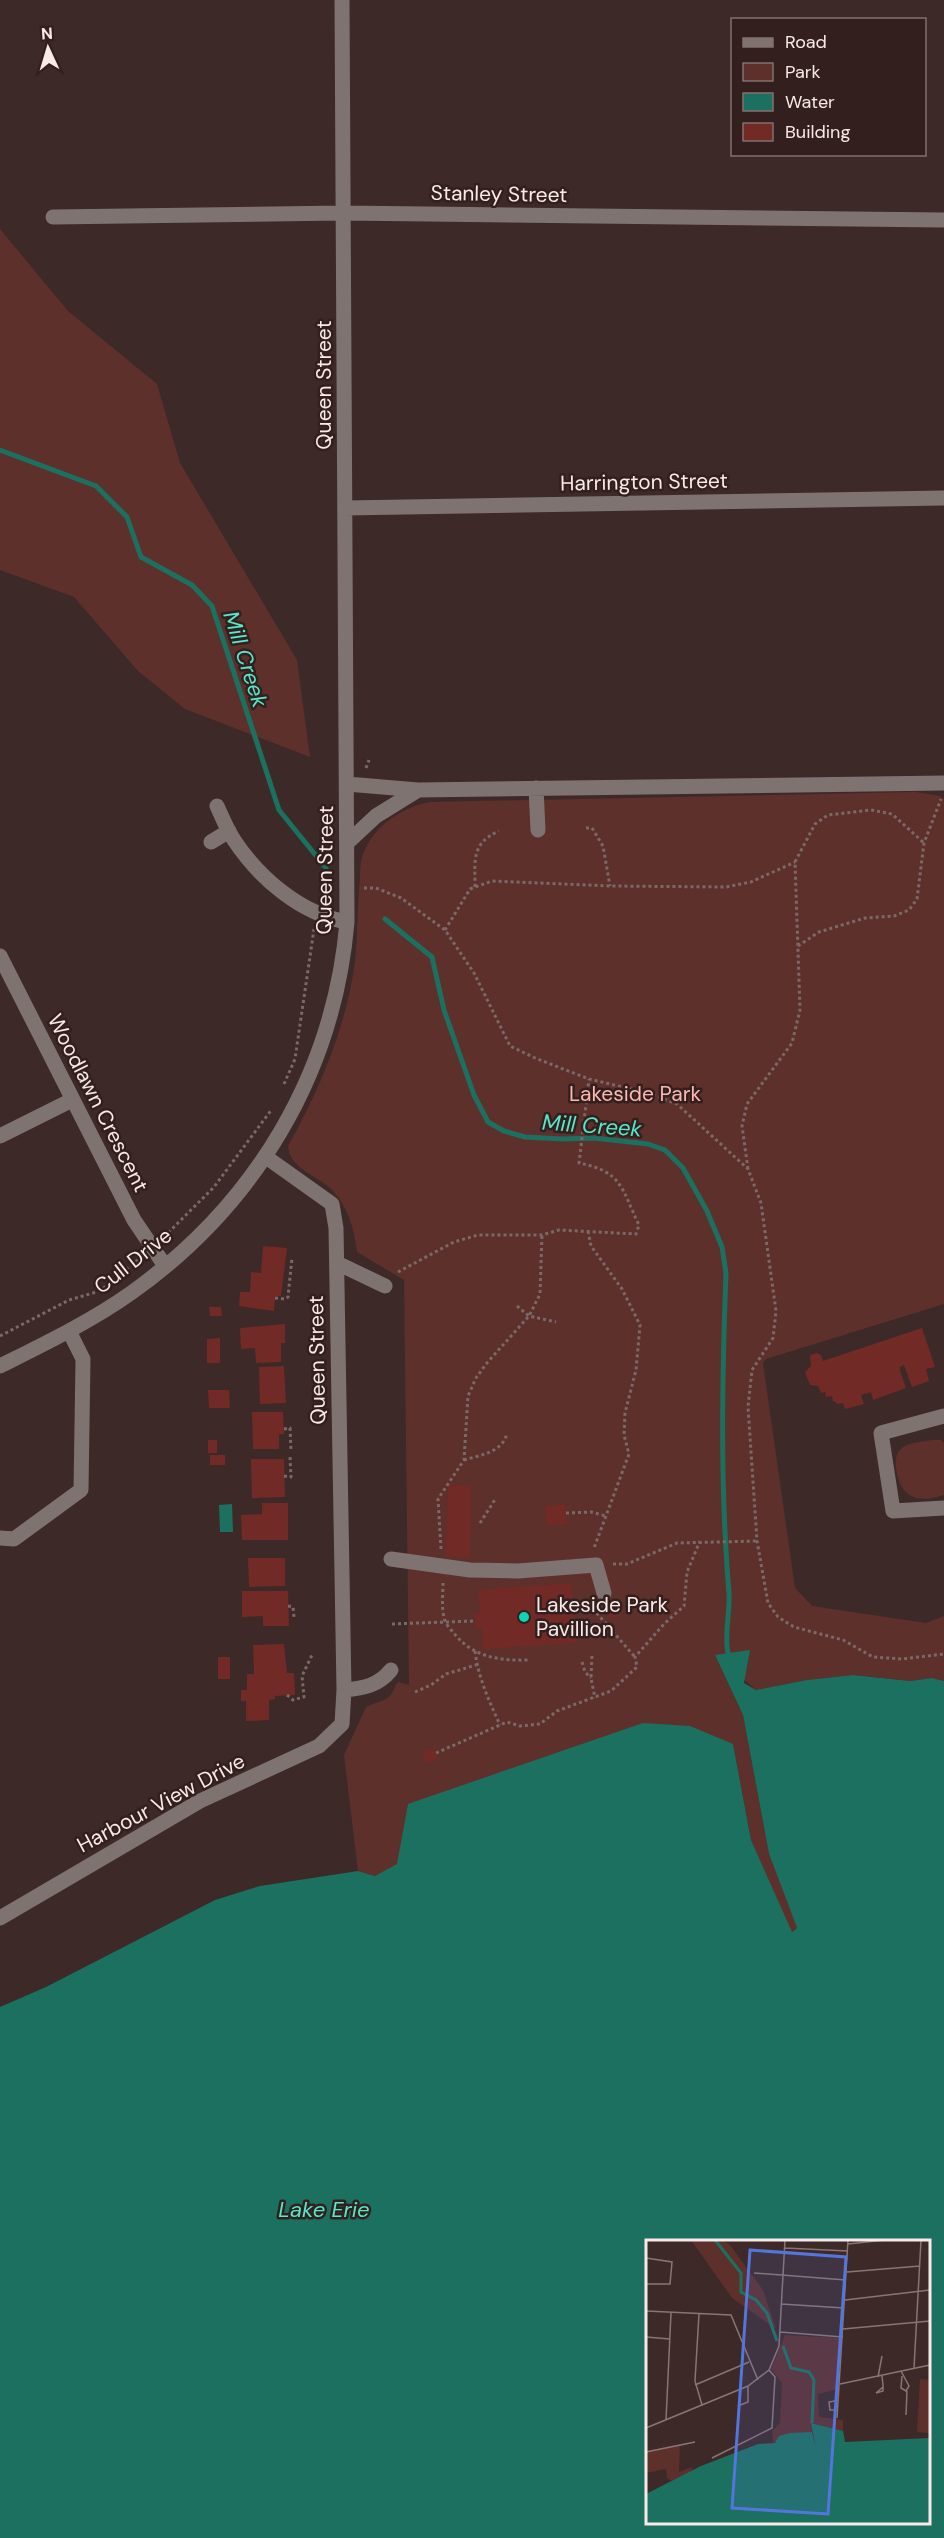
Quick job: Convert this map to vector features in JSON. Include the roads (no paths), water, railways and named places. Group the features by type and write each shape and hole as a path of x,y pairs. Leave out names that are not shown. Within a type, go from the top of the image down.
{"street":[{"name":"Queen Street","path":"342,0 347,922 339,985 324,1041 297,1103 266,1157 332,1204 336,1228 344,1690"},
{"name":"Stanley Street","path":"53,217 343,213 944,220"},
{"name":"Harrington Street","path":"345,508 944,498"},
{"path":"347,784 418,790 944,783"},
{"path":"536,789 538,830"},
{"path":"347,843 376,816 418,790"},
{"path":"217,806 233,839 271,883 310,910 328,919 347,922"},
{"path":"211,842 229,831"},
{"name":"Woodlawn Crescent","path":"0,956 134,1220 165,1266"},
{"path":"0,1136 72,1100"},
{"name":"Cull Drive","path":"0,1366 69,1332 131,1293 165,1266 227,1209 266,1157"},
{"path":"337,1263 385,1286"},
{"path":"0,1538 14,1539 81,1490 83,1359 69,1332"},
{"path":"944,1416 881,1433 893,1511 944,1508"},
{"path":"391,1559 442,1567 518,1571 596,1564 604,1593"},
{"path":"344,1690 374,1685 391,1670"},
{"name":"Harbour View Drive","path":"0,1918 200,1801 319,1746 342,1724 344,1690"}],"water":[{"path":"232,1504 233,1532 220,1532 219,1505"},
{"name":"Lake Erie","path":"750,1650 744,1683 756,1690 807,1680 853,1675 910,1681 932,1678 944,1681 944,2538 0,2538 0,2007 46,1987 215,1900 260,1886 358,1871 375,1876 397,1864 408,1804 643,1723 690,1726 733,1744 751,1840 792,1932 797,1928 769,1854 743,1715 715,1655"}],"waterway":[{"name":"Mill Creek","path":"0,450 96,486 127,517 141,557 192,585 212,606 279,810 326,868"},
{"name":"Mill Creek","path":"385,919 432,957 444,1010 474,1095 488,1122 504,1131 525,1137 594,1138 648,1144 665,1150 683,1168 707,1211 722,1247 726,1273 723,1433 724,1513 729,1594 728,1653"}],"place":[{"name":"Lakeside Park Pavillion","path":"524,1617"}],"park label":[{"name":"Lakeside Park","path":"635,1094"}]}
